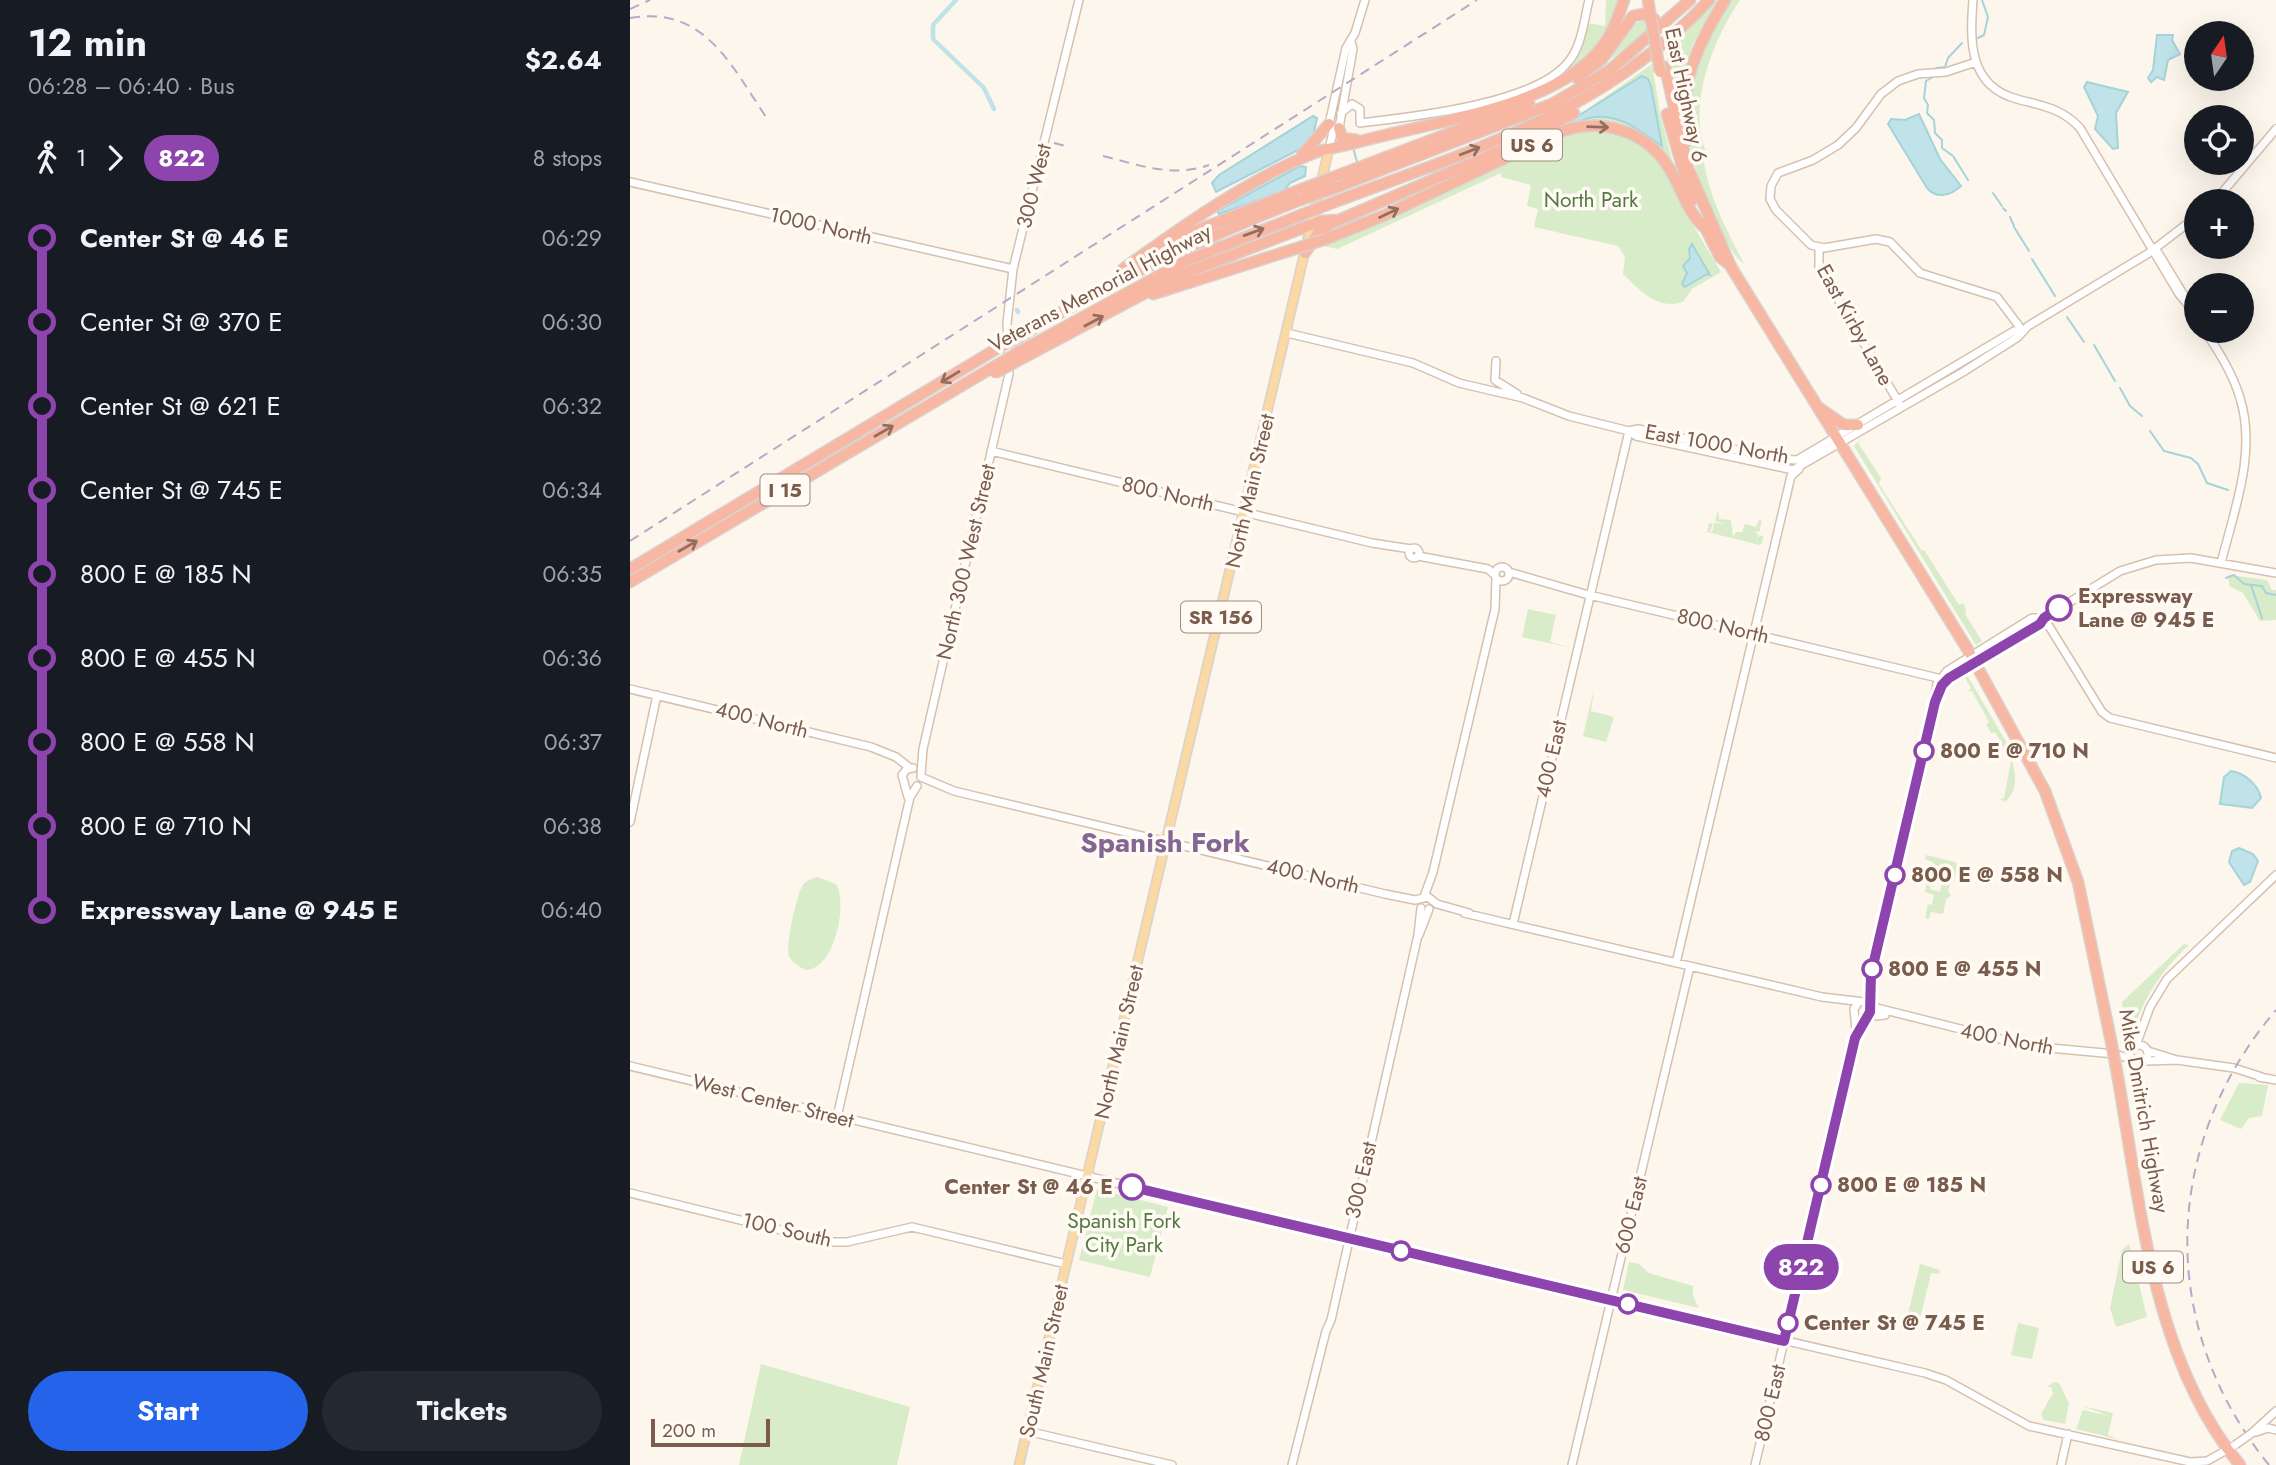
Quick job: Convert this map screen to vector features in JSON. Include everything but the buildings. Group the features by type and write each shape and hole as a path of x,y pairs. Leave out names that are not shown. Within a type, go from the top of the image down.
{"highway":[{"path":"1123,269 1227,198 1294,162 1329,149 1518,100 1562,80 1580,69 1601,49 1614,29 1624,0"},
{"name":"East Highway 6","path":"1648,0 1691,177 1731,267 1973,660"},
{"name":"Veterans Memorial Highway","path":"630,569 998,348 1070,306 1175,251 1300,200 1552,104 1610,70 1690,0"},
{"name":"Veterans Memorial Highway","path":"630,582 940,399 1186,261 1523,131 1606,88 1651,55 1709,0"},
{"path":"1691,177 1684,123 1685,83 1697,46 1725,0"},
{"name":"US 6","path":"1070,306 1123,269 1196,228 1491,119 1556,90 1602,59 1633,16 1652,18"},
{"name":"East Highway 6","path":"1663,70 1676,153 1705,228 1720,257 1731,267"},
{"path":"1276,239 1295,240 1305,253 1320,231 1339,219 1551,127 1598,97 1606,88"},
{"name":"US 6","path":"1019,356 1126,304 1204,276 1326,239 1385,215 1560,132 1591,126 1626,131 1654,149 1670,168 1696,220 1705,228"},
{"path":"1294,162 1334,128 1340,137 1346,140 1371,138"},
{"path":"1126,304 1175,277 1311,225 1339,219"},
{"path":"1815,405 1844,425 1858,425"},
{"name":"Mike Dmitrich Highway","path":"1973,660 2028,755 2051,805 2078,882 2162,1310 2190,1386 2240,1465"}],"main road":[{"name":"North Main Street","path":"1087,1176 1329,149"},
{"name":"South Main Street","path":"1019,1465 1087,1176"}],"street":[{"name":"300 West","path":"1009,374 1007,323 1013,269 1079,0"},
{"name":"North Main Street","path":"1329,149 1346,48 1351,42 1365,0"},
{"path":"1341,113 1348,105 1356,105 1360,109 1360,123 1456,109 1519,92 1549,79 1573,55 1589,0"},
{"path":"1973,0 1970,42 1976,62 1985,78 2003,94 2056,109 2074,121 2184,296"},
{"name":"North Main Street","path":"1334,128 1341,113 1353,49 1351,42"},
{"path":"1976,62 1946,72 1918,74 1898,81 1881,94 1846,138 1813,160 1785,169 1773,180 1770,193 1776,210 1805,242 1819,248 1884,240 1894,246 1920,274 1997,297 2022,330"},
{"path":"2225,189 2276,128"},
{"name":"1000 North","path":"630,182 1013,269"},
{"path":"1838,442 1858,425 1898,400 2014,331 2022,330 2155,249 2184,226"},
{"name":"East Kirby Lane","path":"1819,248 1819,267 1898,400"},
{"path":"1838,442 1920,398 2018,337 2022,330"},
{"path":"1287,333 1428,369 1459,383 1523,398 1569,416 1629,430"},
{"path":"2212,343 2241,400 2245,424 2242,474 2221,563"},
{"path":"1496,361 1496,381 1523,398"},
{"name":"North 300 West Street","path":"923,749 1009,374"},
{"path":"1920,398 1920,393 1934,383 1936,377"},
{"path":"1881,421 1884,415 1899,405 1898,400"},
{"name":"East 1000 North","path":"1629,430 1638,429 1788,473 1838,442"},
{"name":"East 1000 North","path":"1629,430 1636,436 1678,445 1794,460 1838,442"},
{"name":"400 East","path":"1513,924 1629,430"},
{"name":"800 North","path":"991,452 1894,666"},
{"path":"1676,963 1755,633 1788,473"},
{"path":"1894,666 1928,671 1952,668 1973,660 2040,624 2044,618 2134,566 2178,557 2276,573"},
{"name":"300 East","path":"1292,1465 1331,1320 1502,575"},
{"path":"2044,618 2102,712 2116,720 2276,758"},
{"path":"1939,684 1973,660"},
{"path":"1894,666 1918,673 1939,684"},
{"path":"1855,1038 1857,1008 1871,974 1939,684 1952,668"},
{"path":"1928,671 1939,684"},
{"name":"400 North","path":"630,689 865,745 892,755 911,768 919,780 954,792 1822,997 1857,1008"},
{"path":"630,822 657,695"},
{"path":"902,775 911,768 923,749"},
{"path":"837,1117 909,801 919,780 923,749"},
{"path":"892,755 900,765 909,801"},
{"path":"905,784 919,780"},
{"path":"2131,1059 2158,990 2173,972 2276,875"},
{"name":"600 East","path":"1572,1465 1690,966"},
{"path":"1855,1038 1869,1007 1871,974"},
{"path":"1857,1008 1869,1007 1899,1016"},
{"path":"1857,1008 1866,1017 1899,1016"},
{"name":"400 North","path":"1899,1016 2028,1046 2115,1054"},
{"path":"2145,1021 2146,1061"},
{"name":"800 East","path":"1755,1465 1855,1038"},
{"path":"2115,1054 2134,1047 2147,1049 2177,1060 2276,1080"},
{"path":"2115,1054 2140,1063 2177,1060"},
{"name":"West Center Street","path":"630,1066 1348,1239 1933,1375 2017,1422 2190,1462 2207,1461 2275,1416"},
{"name":"100 South","path":"630,1193 830,1242 847,1242 912,1227 1066,1264"},
{"path":"2256,1431 2268,1428 2276,1430"},
{"path":"1027,1431 1172,1465"},
{"path":"2061,1465 2068,1434"}],"green space":[{"path":"1606,0 1620,0 1604,34 1582,61 1561,76 1575,59 1587,23 1605,26"},
{"path":"1716,0 1720,0 1695,40 1684,67 1678,118 1666,51"},
{"path":"1730,0 1740,0 1712,53 1706,73 1701,94 1701,134 1709,183 1718,210 1744,264 1728,243 1707,199 1699,179 1689,137 1689,94 1693,73 1710,32"},
{"path":"1644,19 1647,33 1577,83 1631,26"},
{"path":"1652,64 1660,113 1674,168 1613,124 1532,141 1585,111"},
{"name":"North Park","path":"1584,129 1623,134 1646,146 1665,167 1693,225 1721,272 1692,289 1683,302 1673,304 1657,301 1643,292 1623,274 1625,257 1618,246 1534,227 1538,209 1527,206 1531,185 1501,177 1501,173 1337,249 1320,245 1563,133"},
{"path":"1865,435 1858,443 1881,478 1879,484 1959,605 1963,603 1965,614 1982,641 1976,645 1854,446"},
{"path":"1718,510 1719,519 1731,520 1733,538 1736,532 1742,532 1745,524 1756,527 1759,520 1762,521 1759,532 1753,531 1758,534 1756,543 1759,535 1763,536 1762,543 1760,545 1707,532 1709,523 1713,524 1710,532 1714,523 1725,524 1715,521"},
{"path":"2229,575 2267,580 2272,590 2276,590 2276,620 2260,621 2243,593 2229,586"},
{"path":"1528,609 1556,615 1550,642 1571,648 1522,637"},
{"path":"1967,675 2008,745 2006,747 2014,767 2015,782 2005,802 2000,799 2004,798 2011,761 1995,732 1991,733 1986,725 1989,722 1972,691 1968,691 1971,688 1965,678 1958,679"},
{"path":"1594,689 1591,711 1614,717 1606,742 1583,736"},
{"path":"1926,855 1955,862 1958,866 1953,882 1931,875 1928,879 1930,889 1940,892 1942,884 1950,884 1948,891 1951,896 1946,899 1943,914 1931,912 1929,919 1925,918 1928,904 1932,905 1934,895 1925,892 1927,880 1918,878 1919,873 1930,873 1933,862 1925,859"},
{"path":"817,877 836,884 839,893 839,919 836,934 825,959 816,967 806,970 792,961 788,951 789,942 792,920 803,885"},
{"path":"2184,944 2189,945 2159,978 2146,1000 2129,1041 2126,1040 2122,1002"},
{"path":"2239,1083 2268,1085 2262,1116 2249,1118 2241,1129 2220,1120"},
{"name":"Spanish Fork City Park","path":"1097,1189 1168,1207 1150,1277 1079,1260"},
{"path":"2129,1244 2147,1317 2116,1327 2110,1308 2122,1250"},
{"path":"1629,1262 1639,1264 1649,1273 1693,1286 1693,1296 1699,1308 1623,1290"},
{"path":"1920,1264 1940,1270 1939,1274 1931,1273 1918,1328 1914,1330 1908,1314"},
{"path":"2018,1323 2039,1328 2032,1359 2011,1355"},
{"path":"761,1364 910,1407 897,1465 739,1465"},
{"path":"2054,1382 2059,1383 2069,1403 2065,1424 2044,1420 2041,1414 2053,1393 2051,1387 2047,1387"},
{"path":"2082,1406 2113,1413 2108,1435 2121,1440 2076,1429 2083,1410 2109,1416"}],"water":[{"path":"2157,35 2173,35 2172,40 2180,54 2168,60 2164,80 2157,77 2151,82 2148,78 2153,70"},
{"path":"1642,76 1648,79 1651,86 1662,146 1614,118 1595,117 1562,126"},
{"path":"2087,82 2128,92 2116,113 2118,148 2113,149 2095,129 2098,116 2084,87"},
{"path":"1919,114 1940,159 1961,186 1948,194 1935,194 1927,188 1888,124 1891,119 1905,120"},
{"path":"1313,116 1317,118 1313,136 1302,148 1216,192 1212,183 1219,175"},
{"path":"1300,166 1306,167 1305,176 1290,183 1284,191 1219,214 1217,211"},
{"path":"1692,244 1710,275 1707,274 1685,287 1682,284 1687,273 1683,266 1690,258 1689,249"},
{"path":"2231,771 2245,777 2257,788 2261,798 2252,808 2220,804 2224,777"},
{"path":"2239,848 2253,854 2258,861 2250,882 2244,885 2229,862 2232,851"}],"waterway":[{"path":"956,0 933,25 933,39 984,88 994,109"},
{"path":"1978,38 1984,35 1988,17 1982,0"},
{"path":"1936,68 1945,67 1948,58 1962,43"},
{"path":"1933,77 1926,81 1924,98 1928,105 1927,113 1934,120 1935,133 1942,140 1942,148 1953,156 1968,180"},
{"path":"1353,147 1357,162"},
{"path":"1993,193 2002,206"},
{"path":"2003,208 2006,211"},
{"path":"2010,217 2014,226"},
{"path":"2014,227 2029,251"},
{"path":"2032,259 2055,296"},
{"path":"2067,317 2084,342"},
{"path":"2094,345 2115,381"},
{"path":"2120,388 2130,406 2142,416"},
{"path":"2150,431 2164,451 2191,458 2198,464 2207,483 2228,490"},
{"path":"2226,578 2234,575 2244,584 2262,586 2266,593 2276,595"},
{"path":"2251,585 2262,618"}],"railway":[{"path":"630,9 650,0"},
{"path":"630,541 1477,0"},
{"path":"630,18 656,16 678,21 696,30 713,43 727,59 766,117"},
{"path":"1054,143 1069,147"},
{"path":"1103,156 1169,170 1196,169 1209,165"},
{"path":"2269,1465 2232,1411 2207,1355 2192,1296 2187,1236 2194,1177 2211,1119 2238,1063 2276,1010"}],"bus line":[{"name":"822","path":"1132,1187 1784,1341 1855,1038 1862,1021 1870,1012 1868,996 1871,974 1935,702 1939,699 1942,685 1949,678 1985,659 2040,624 2059,608"}],"place":[{"name":"Expressway Lane @ 945 E","path":"2059,608"},
{"name":"800 E @ 710 N","path":"1924,751"},
{"name":"800 E @ 558 N","path":"1895,875"},
{"name":"800 E @ 455 N","path":"1872,969"},
{"name":"800 E @ 185 N","path":"1821,1185"},
{"name":"Center St @ 46 E","path":"1132,1187"},
{"name":"Center St @ 745 E","path":"1788,1323"}],"district":[{"name":"Spanish Fork","path":"1165,842"}]}
